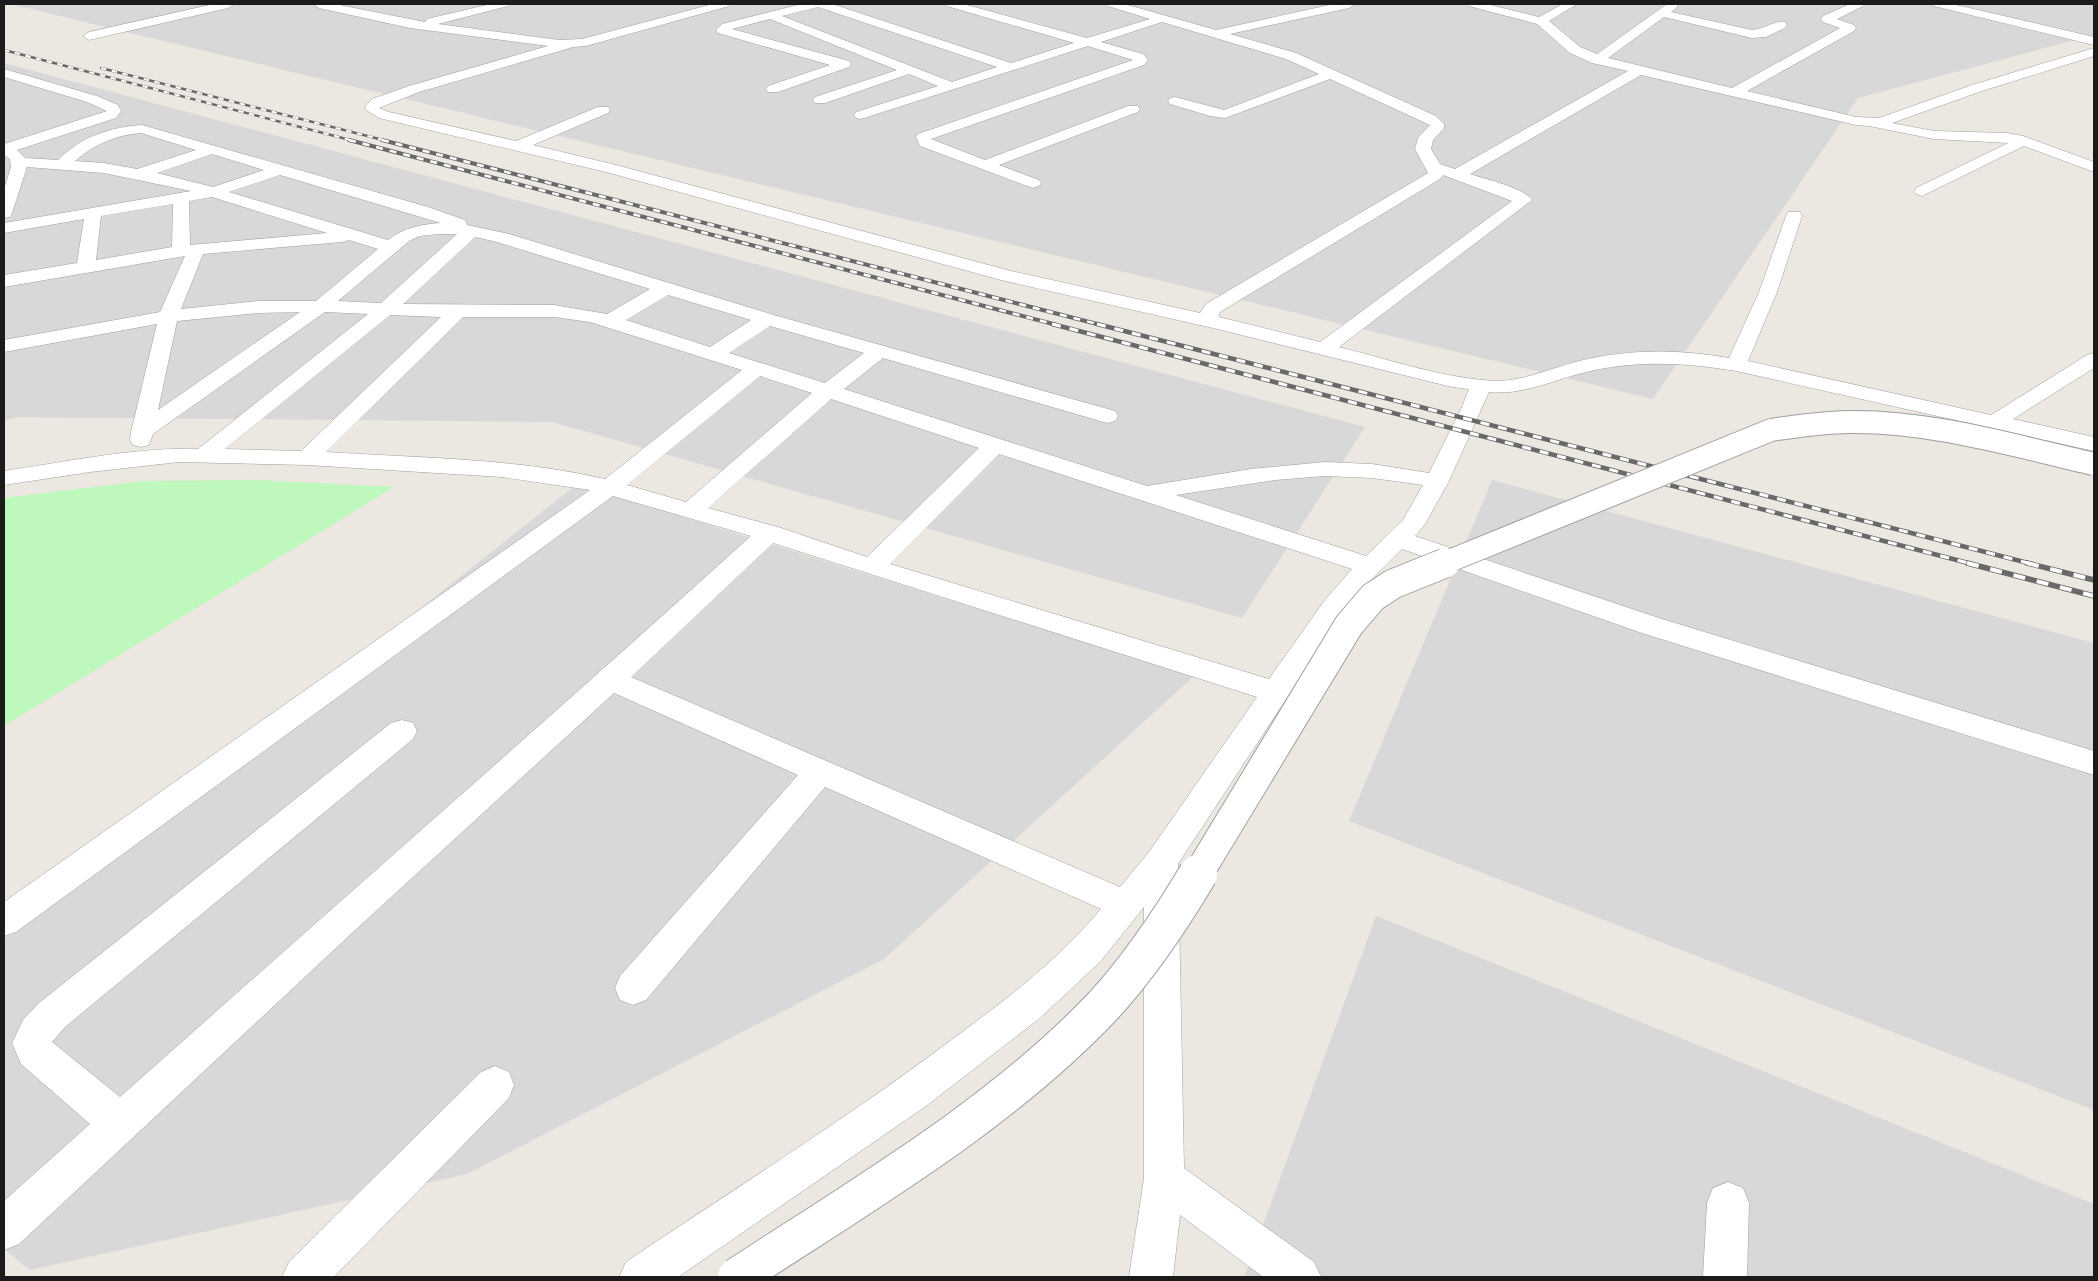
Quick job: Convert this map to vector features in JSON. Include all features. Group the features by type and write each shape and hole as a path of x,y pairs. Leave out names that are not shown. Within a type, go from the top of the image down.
{"street":[{"path":"88,36 228,4"},
{"path":"319,4 418,25 548,44 570,44"},
{"path":"418,25 504,4"},
{"path":"725,4 570,44 432,83 377,102 372,107 373,110 384,115 610,168 1008,276 1213,322 1452,381 1499,387 1516,385 1631,358 1660,356 1697,358 2094,444"},
{"path":"815,4 722,29 725,32 842,64"},
{"path":"821,4 1010,67"},
{"path":"950,4 1089,42 1138,57 1141,60 923,137 925,143 1033,183"},
{"path":"1112,4 1291,56 1434,121 1438,124 1437,128 1426,138 1423,150 1436,168 1507,192 1524,200 1322,350"},
{"path":"1218,34 1349,4"},
{"path":"1473,4 1541,22 1575,50 1597,60 1638,71 1934,135 1996,137 2023,141 2094,167"},
{"path":"1541,22 1571,4"},
{"path":"1597,60 1674,4"},
{"path":"1734,93 1850,28 1826,19 1858,4"},
{"path":"1938,4 2094,42"},
{"path":"1984,14 2002,7"},
{"path":"366,15 391,9"},
{"path":"1661,13 1752,34 1762,34 1781,25"},
{"path":"769,16 951,86"},
{"path":"846,23 864,18"},
{"path":"862,115 1164,18"},
{"path":"747,38 795,26"},
{"path":"2075,37 2094,26"},
{"path":"811,32 828,28"},
{"path":"1868,122 1880,122 1976,88 2094,52"},
{"path":"772,88 869,55"},
{"path":"820,100 909,70"},
{"path":"1457,175 1534,129 1638,71"},
{"path":"4,73 92,99 113,108 114,111 111,115 9,156"},
{"path":"1175,101 1215,113 1225,114 1330,74"},
{"path":"984,165 1133,109"},
{"path":"518,146 603,110"},
{"path":"62,165 74,151 90,142 132,130 152,131 362,193 477,232 767,319 1107,416"},
{"path":"1922,192 2023,141"},
{"path":"137,174 213,149"},
{"path":"9,156 62,165 104,168 178,182 391,247"},
{"path":"4,213 6,198 19,167 9,156"},
{"path":"1213,322 1209,318 1209,314 1213,308 1434,176 1437,172 1436,168"},
{"path":"4,228 215,192 281,169"},
{"path":"299,218 362,193"},
{"path":"136,459 168,317 189,250 180,198"},
{"path":"86,266 93,213"},
{"path":"1736,365 1768,292 1794,216"},
{"path":"142,432 320,306 391,247 412,233 439,230 477,232"},
{"path":"203,456 386,309 477,232"},
{"path":"4,281 189,250 355,235"},
{"path":"610,321 666,288"},
{"path":"4,346 168,317 256,308 320,306 580,313 758,368 1370,566"},
{"path":"306,458 458,311"},
{"path":"713,354 767,319"},
{"path":"690,511 828,391 880,351"},
{"path":"1994,422 2094,359"},
{"path":"4,921 609,486 758,368"},
{"path":"642,1277 912,1093 1027,1006 1088,951 1161,862 1334,606 1353,583 1400,539 1413,524 1438,481 1473,407 1481,385"},
{"path":"737,1277 973,1120 1066,1042 1103,1006 1152,946 1174,914 1349,625 1373,597 1393,584 1771,430 1797,424 1825,421 1898,424 1945,432 2094,464"},
{"path":"872,567 995,445"},
{"path":"4,478 136,459 203,456 306,458 502,470 579,480 609,486 769,533 872,567 1276,692"},
{"path":"1145,493 1261,476 1325,469 1352,469 1438,481"},
{"path":"4,1229 340,921 610,680 769,533"},
{"path":"1400,539 1652,626 2094,763"},
{"path":"610,680 1125,904"},
{"path":"120,1123 34,1051 31,1043 36,1032 52,1015 402,732"},
{"path":"632,988 820,771"},
{"path":"1152,1277 1164,1178 1161,862"},
{"path":"304,1277 495,1085"},
{"path":"1164,1178 1299,1277"},
{"path":"1725,1277 1728,1203"}],"shaded area":[{"path":"10,4 2094,4 2094,35 1858,98 1653,399"},
{"path":"4,63 1365,427 1242,618 552,422 17,417 4,421"},
{"path":"1492,480 2094,643 2094,1110 1349,821"},
{"path":"577,484 1194,676 884,959 467,1174 30,1270 4,1249 4,939"},
{"path":"1376,916 2094,1204 2094,1277 1244,1277"}],"green space":[{"path":"258,480 394,487 4,726 4,498 142,481"}],"railway":[{"path":"4,50 354,141"},
{"path":"101,68 387,141"},
{"path":"349,140 1057,325"},
{"path":"382,140 1101,325"},
{"path":"1052,324 1972,564"},
{"path":"1097,324 2032,564"},
{"path":"1967,563 2094,596"},
{"path":"2027,563 2094,580"}]}
